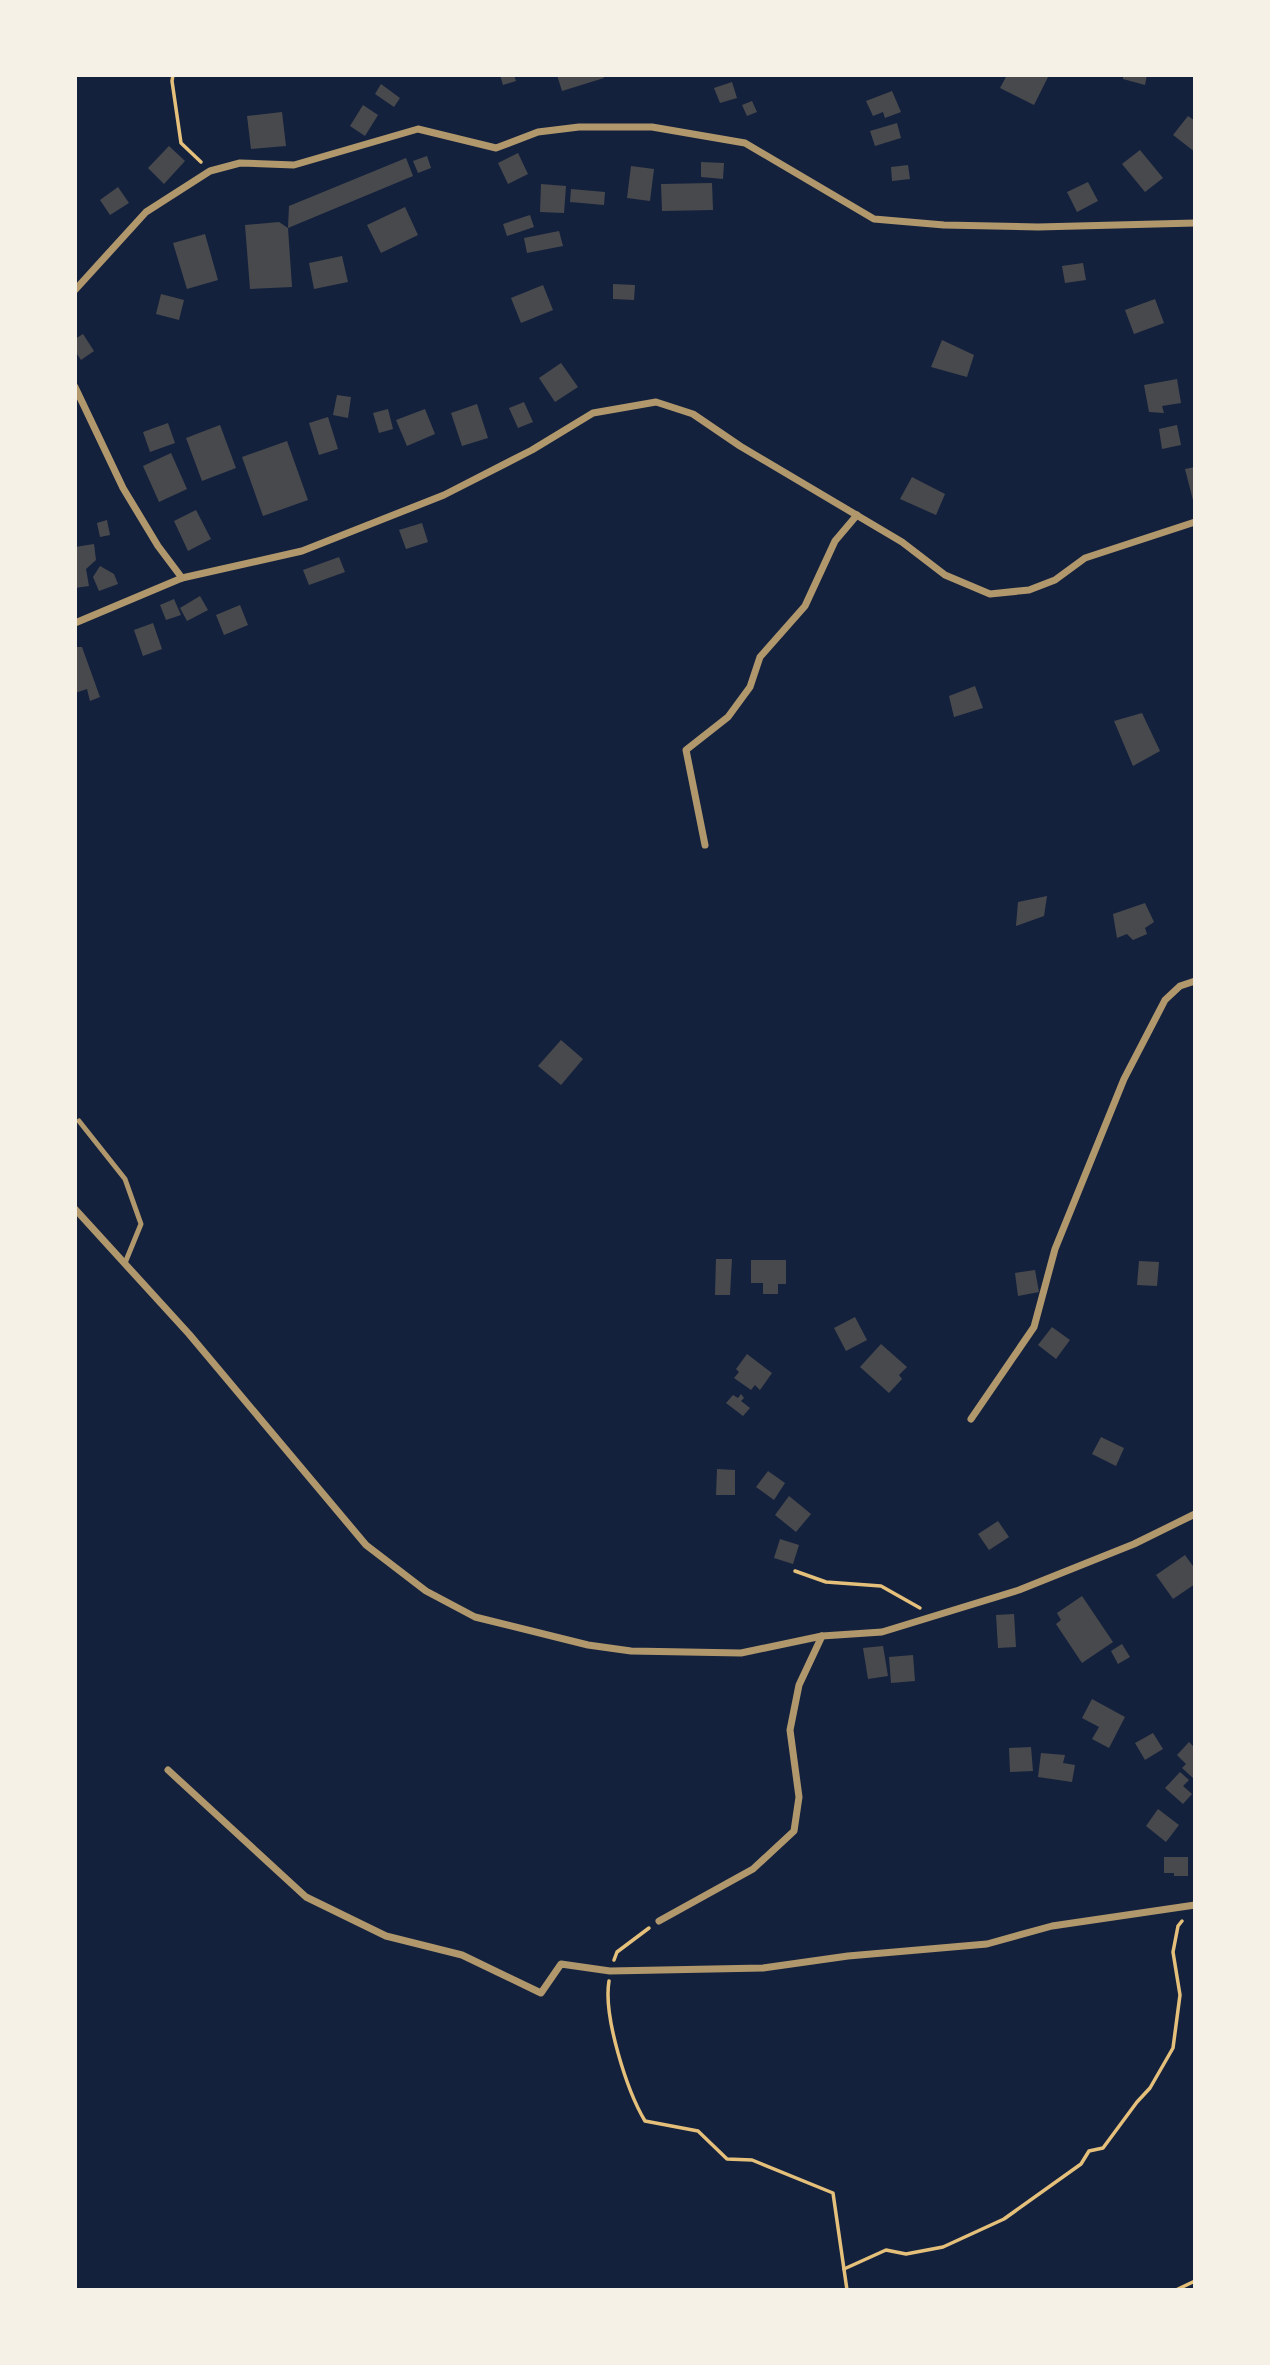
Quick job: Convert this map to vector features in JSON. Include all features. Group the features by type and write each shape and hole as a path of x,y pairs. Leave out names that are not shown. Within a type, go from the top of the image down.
{"street":[{"path":"75,290 146,212 211,171 240,163 294,165 418,129 496,148 538,132 579,127 652,127 745,143 874,219 944,225 1038,227 1195,223"},
{"path":"75,387 123,488 158,546 182,578"},
{"path":"75,623 182,578 302,551 444,495 532,450 593,413 656,402 693,414 740,446 902,542 945,575 990,594 1029,590 1055,580 1085,558 1195,522"},
{"path":"705,845 686,750 728,717 750,687 760,657 805,606 835,541 857,515"},
{"path":"971,1419 1034,1327 1055,1250 1124,1079 1165,1000 1180,986 1195,981"},
{"path":"75,1209 188,1335 366,1545 426,1591 475,1618 588,1645 631,1651 741,1653 822,1636 882,1632 1019,1590 1134,1544 1190,1514 1195,1514"},
{"path":"659,1921 753,1869 794,1832 799,1797 790,1730 799,1685 822,1636"},
{"path":"168,1770 306,1898 386,1936 462,1955 541,1993 561,1965 610,1971 763,1968 848,1956 987,1944 1052,1926 1195,1905"}],"lane":[{"path":"79,1121 125,1179 141,1224 125,1263"}],"path":[{"path":"173,75 181,143 211,171"},
{"path":"794,1571 826,1583 881,1586 934,1616"},
{"path":"844,2269 886,2250 906,2254 943,2247 1004,2218 1081,2164 1089,2151 1103,2148 1150,2088 1173,2048 1180,1995 1172,1952 1178,1926 1186,1916"},
{"path":"659,1921 617,1952 607,1989 612,2026 632,2100 645,2121 698,2131 727,2159 752,2160 833,2193 847,2290"},
{"path":"1176,2290 1195,2281"}],"building":[{"path":"500,75 514,75 516,81 503,85"},
{"path":"557,75 603,75 604,78 562,91"},
{"path":"1007,75 1049,75 1034,105 1000,88"},
{"path":"1123,75 1147,75 1145,85 1123,79"},
{"path":"732,82 737,98 720,103 714,88"},
{"path":"381,84 400,98 394,107 375,94"},
{"path":"892,91 901,112 885,118 883,112 873,116 866,101"},
{"path":"752,101 757,112 747,116 742,105"},
{"path":"363,105 378,115 365,136 350,126"},
{"path":"282,112 286,146 251,149 247,116"},
{"path":"1188,116 1195,121 1195,152 1173,135"},
{"path":"897,123 901,138 875,146 870,131"},
{"path":"169,146 185,161 164,184 148,168"},
{"path":"1140,150 1163,178 1145,192 1122,164"},
{"path":"518,153 528,174 508,184 498,163"},
{"path":"427,156 431,168 418,173 413,161"},
{"path":"406,158 413,176 288,228 289,206"},
{"path":"701,162 724,163 723,179 701,177"},
{"path":"908,165 910,179 892,181 891,167"},
{"path":"631,166 654,169 650,201 627,198"},
{"path":"1088,182 1098,201 1077,212 1067,192"},
{"path":"712,183 713,210 662,211 661,184"},
{"path":"541,184 566,186 564,213 540,212"},
{"path":"118,187 129,203 110,215 100,200"},
{"path":"571,189 605,192 604,205 570,202"},
{"path":"405,207 418,235 381,253 367,225"},
{"path":"530,215 534,227 507,236 503,224"},
{"path":"279,222 288,228 292,287 250,289 245,225"},
{"path":"559,231 563,246 527,253 524,238"},
{"path":"205,234 218,280 187,289 173,243"},
{"path":"342,256 348,282 314,289 309,263"},
{"path":"1083,263 1086,280 1065,283 1062,266"},
{"path":"613,284 635,285 634,300 613,299"},
{"path":"543,285 553,310 521,323 511,298"},
{"path":"161,294 184,300 179,320 156,314"},
{"path":"1155,299 1164,323 1134,334 1125,310"},
{"path":"83,334 94,351 81,360 75,351 75,339"},
{"path":"942,340 974,355 967,377 931,367"},
{"path":"561,363 578,387 555,402 539,378"},
{"path":"1177,379 1181,403 1162,406 1164,413 1149,412 1144,385"},
{"path":"337,395 351,397 348,418 333,415"},
{"path":"524,402 533,422 518,428 509,408"},
{"path":"477,404 488,438 462,446 451,413"},
{"path":"388,409 393,429 379,433 373,413"},
{"path":"425,409 435,434 407,446 396,420"},
{"path":"328,417 338,449 319,455 309,423"},
{"path":"168,423 175,443 150,452 143,432"},
{"path":"220,425 236,468 202,481 186,438"},
{"path":"1177,425 1181,445 1162,449 1159,429"},
{"path":"287,441 308,500 263,516 242,457"},
{"path":"171,453 187,489 159,502 143,466"},
{"path":"1195,467 1195,504 1194,504 1185,469"},
{"path":"912,477 945,494 936,515 900,499"},
{"path":"196,510 211,539 188,551 174,521"},
{"path":"107,520 110,535 100,537 97,523"},
{"path":"422,523 428,542 406,549 399,530"},
{"path":"94,544 96,560 86,569 89,586 75,588 75,547"},
{"path":"339,557 345,572 309,585 303,570"},
{"path":"100,566 114,574 118,584 99,591 93,577"},
{"path":"200,596 208,610 187,621 180,608"},
{"path":"174,599 181,615 166,620 160,605"},
{"path":"240,605 248,625 224,635 216,615"},
{"path":"153,623 162,649 143,656 134,630"},
{"path":"75,647 82,647 100,697 90,701 87,689 75,693"},
{"path":"975,686 983,708 954,717 949,696"},
{"path":"1142,713 1160,751 1133,766 1114,721"},
{"path":"1047,896 1044,916 1016,926 1018,902"},
{"path":"1145,903 1154,922 1145,928 1147,934 1133,940 1127,934 1117,938 1113,914"},
{"path":"561,1040 583,1059 561,1085 538,1066"},
{"path":"716,1259 732,1259 730,1295 715,1295"},
{"path":"751,1260 786,1260 786,1284 778,1284 778,1294 763,1294 763,1283 751,1283"},
{"path":"1139,1261 1159,1262 1157,1286 1137,1285"},
{"path":"1035,1270 1039,1292 1018,1296 1015,1273"},
{"path":"855,1317 867,1340 846,1351 834,1328"},
{"path":"1052,1327 1070,1340 1056,1359 1038,1345"},
{"path":"881,1344 907,1367 899,1375 902,1379 889,1393 860,1367"},
{"path":"747,1354 772,1373 760,1390 755,1385 751,1390 734,1378 739,1372 736,1369"},
{"path":"741,1394 744,1398 741,1401 750,1408 743,1416 726,1403 733,1395 738,1398"},
{"path":"1101,1437 1124,1448 1116,1466 1092,1454"},
{"path":"717,1469 735,1470 735,1495 716,1495"},
{"path":"768,1471 785,1483 774,1500 756,1487"},
{"path":"789,1496 811,1514 796,1532 775,1515"},
{"path":"998,1521 1009,1537 989,1550 978,1534"},
{"path":"780,1539 799,1545 793,1564 774,1558"},
{"path":"1185,1555 1195,1569 1195,1584 1173,1599 1156,1575"},
{"path":"1082,1596 1113,1642 1082,1663 1056,1624 1061,1620 1057,1613"},
{"path":"1014,1614 1016,1647 998,1648 996,1615"},
{"path":"1122,1644 1130,1657 1118,1664 1111,1651"},
{"path":"883,1646 888,1676 868,1679 863,1648"},
{"path":"913,1655 915,1681 891,1683 889,1657"},
{"path":"1092,1699 1125,1717 1109,1748 1092,1739 1099,1727 1082,1718"},
{"path":"1153,1733 1163,1749 1145,1760 1135,1743"},
{"path":"1189,1742 1195,1748 1193,1778 1182,1768 1186,1764 1177,1755"},
{"path":"1031,1747 1033,1771 1010,1772 1009,1748"},
{"path":"1041,1753 1065,1755 1063,1763 1075,1765 1072,1782 1038,1777"},
{"path":"1180,1772 1189,1780 1183,1786 1192,1794 1183,1804 1165,1788"},
{"path":"1158,1809 1179,1825 1166,1842 1146,1826"},
{"path":"1164,1857 1188,1857 1188,1876 1164,1873"}]}
